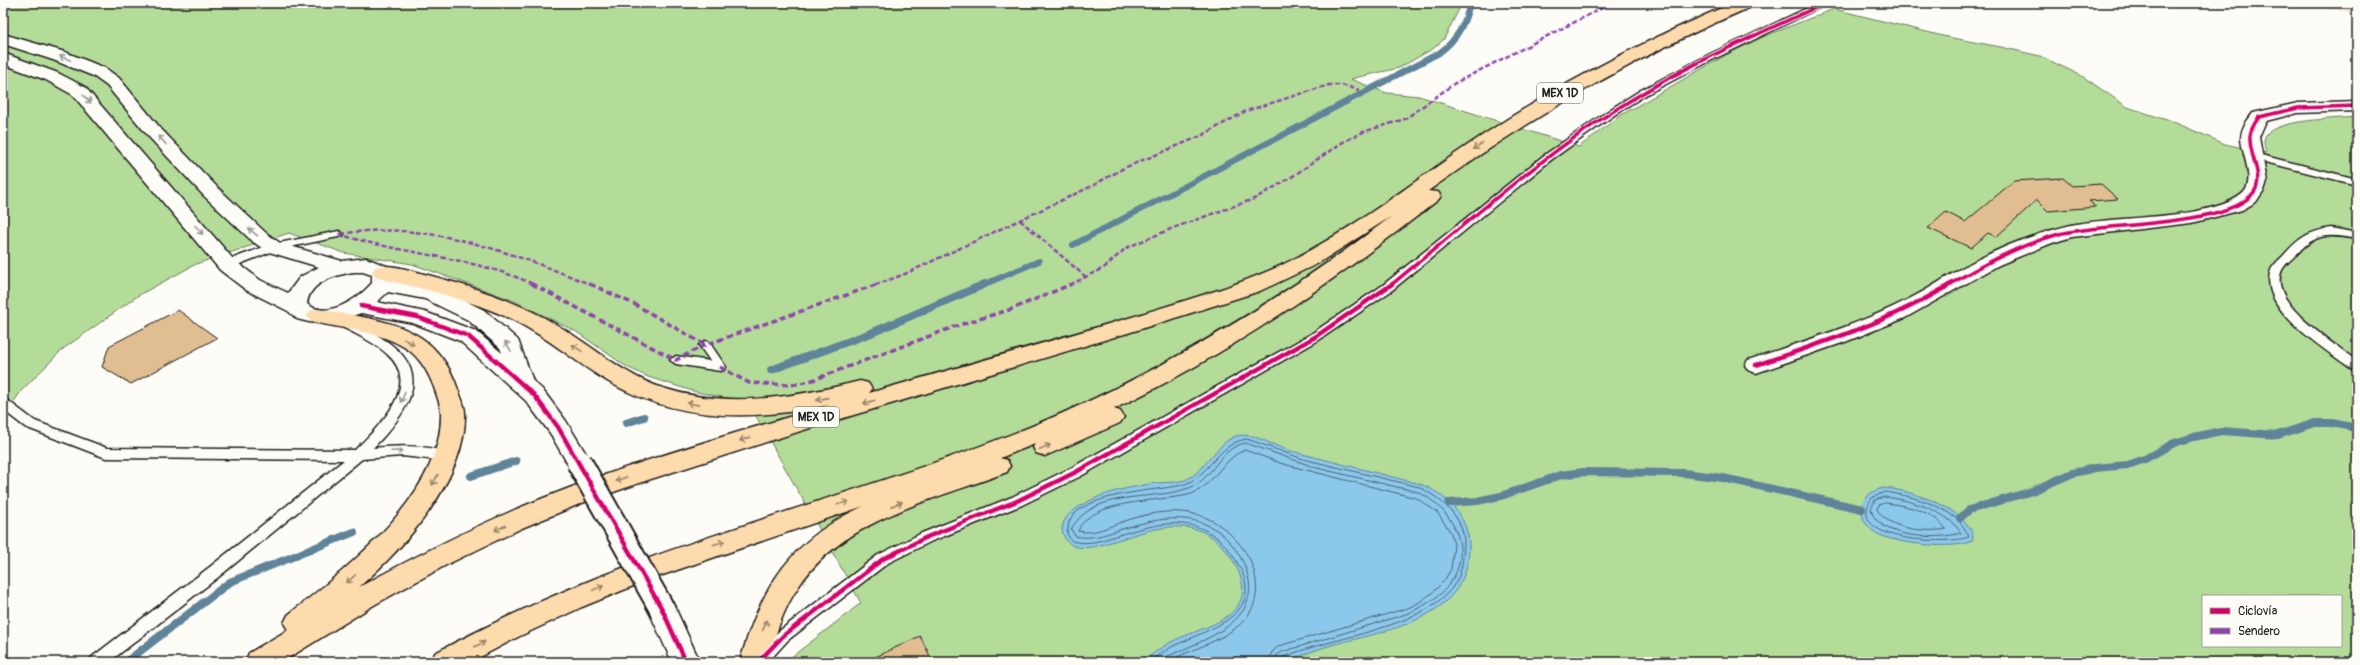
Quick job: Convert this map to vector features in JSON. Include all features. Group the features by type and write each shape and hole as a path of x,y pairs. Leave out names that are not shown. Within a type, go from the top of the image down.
{"highway":[{"path":"1708,19 1726,3"},
{"name":"MEX 1D","path":"445,662 511,628 601,587 702,549 975,458 1107,402 1216,346 1269,313 1491,138 1568,88 1656,43 1747,3"},
{"name":"MEX 1D","path":"259,662 314,626 395,580 548,506 636,474 793,424 1253,286 1310,259 1400,210 1574,99 1669,48 1762,3"},
{"path":"382,278 460,290 507,308 558,334 610,372 643,390 664,397 702,405 754,409 828,398 1219,284 1282,261 1400,210"},
{"path":"754,662 765,624 786,584 808,556 827,538 861,519 1077,433 1201,371 1272,328 1320,295 1364,258 1400,210"},
{"path":"249,662 335,593 372,559 421,503 437,479 447,456 455,418 450,390 437,368 412,343 397,335 318,316"}],"street":[{"path":"3,39 59,56 99,72 113,82 155,133 211,192 245,225 274,247 341,267"},
{"path":"3,58 65,81 79,91 178,205 227,265 252,284 296,306 304,314 318,316 339,314 360,306 375,296 382,278"},
{"path":"1756,365 1818,344 1917,304 1968,273 2026,245 2071,232 2191,217 2234,207 2248,198 2256,189 2257,175 2253,156 2252,128 2259,117 2298,108 2357,106"},
{"path":"178,205 211,192"},
{"path":"296,306 295,300 298,292 305,284 315,277 341,267 366,265 382,278 431,293 476,315 510,345 522,382"},
{"path":"360,306 417,317 468,336 522,382 558,427 662,609 686,662"}],"lane":[{"path":"758,662 783,636 884,559 927,537 1017,501 1076,472 1315,337 1387,288 1541,162 1644,92 1713,56 1825,3"},
{"path":"2253,156 2331,174 2357,182"},
{"path":"2357,236 2331,231 2320,233 2302,242 2276,269 2275,278 2278,298 2298,322 2357,367"},
{"path":"227,265 274,247 338,234"},
{"path":"98,662 189,593 358,455 399,406 406,390 407,377 404,363 393,352 343,322"},
{"path":"676,360 720,367 705,345"},
{"path":"3,403 30,424 106,453 358,455 418,451 447,456"}],"shaded area":[{"path":"2209,3 2357,3 2357,13 2291,4 2293,9 2252,9"}],"green space":[{"path":"3,3 1447,3 1461,5 1444,39 1434,48 1399,68 1350,79 1387,93 1419,96 1579,147 1621,115 1726,55 1765,36 1834,9 1947,37 2040,56 2082,76 2127,107 2176,123 2225,144 2266,153 2264,142 2266,135 2282,126 2323,119 2357,117 2357,662 785,662 861,603 748,402 696,392 648,377 627,367 575,331 512,300 412,264 344,253 289,233 196,264 139,295 63,349 22,390 3,417"}],"water":[{"path":"1240,435 1253,436 1287,450 1420,484 1438,493 1454,507 1460,515 1468,534 1469,544 1466,569 1457,589 1442,604 1423,616 1402,626 1328,646 1280,662 1141,662 1169,643 1225,618 1235,609 1241,598 1242,584 1236,566 1225,550 1213,538 1200,531 1186,527 1155,529 1098,546 1086,548 1071,545 1065,539 1062,529 1064,522 1071,513 1080,506 1098,497 1137,486 1177,482 1187,479 1194,475 1225,442"},
{"path":"1884,488 1908,492 1936,502 1949,509 1961,517 1969,527 1973,537 1972,541 1952,545 1926,545 1900,541 1880,535 1866,524 1862,509 1863,502 1868,496 1874,491"}],"building":[{"path":"2063,178 2072,186 2101,184 2118,199 2089,201 2096,207 2048,211 2037,200 1996,237 1988,233 1971,248 1928,228 1946,212 1965,222 2014,181"},
{"path":"178,310 217,338 131,384 102,367 109,346"},
{"path":"920,636 933,662 865,662"}],"waterway":[{"path":"1073,245 1439,53 1451,43 1463,25 1470,3"},
{"path":"983,285 1039,261"},
{"path":"771,370 871,333 985,284"},
{"path":"626,423 644,417"},
{"path":"1960,518 1969,510 2032,491 2073,473 2095,468 2128,465 2145,459 2174,443 2194,437 2221,431 2278,435 2315,423 2332,423 2357,428"},
{"path":"471,476 516,461"},
{"path":"1449,503 1477,501 1501,496 1561,475 1583,472 1684,473 1723,478 1862,509"},
{"path":"126,662 230,582 354,532"}],"marked path":[{"path":"720,367 749,383 791,385 810,381 959,325 1012,309 1087,278 1105,267 1126,248 1173,228 1254,199 1290,178 1343,142 1363,132 1405,119 1455,83 1612,3"},
{"path":"339,234 380,246 465,261 506,273 550,292 633,339 676,360 705,345 803,312 905,274 1092,186 1124,168 1201,136 1246,111 1329,85 1342,85 1359,90"},
{"path":"1020,220 1087,278"},
{"path":"341,234 375,230 419,234 504,253 593,285 672,324 705,345"}],"cycle path":[{"path":"758,662 783,636 883,559 927,537 1017,501 1076,472 1315,337 1387,288 1547,158 1617,109 1644,92 1713,56 1825,3"},
{"path":"1756,365 1878,322 1923,301 1967,274 1992,261 2018,249 2058,234 2072,231 2192,217 2236,206 2249,198 2255,190 2257,173 2250,137 2252,128 2259,117 2298,108 2357,106"},
{"path":"361,306 417,317 468,336 534,395 558,427 662,609 686,662"}]}
